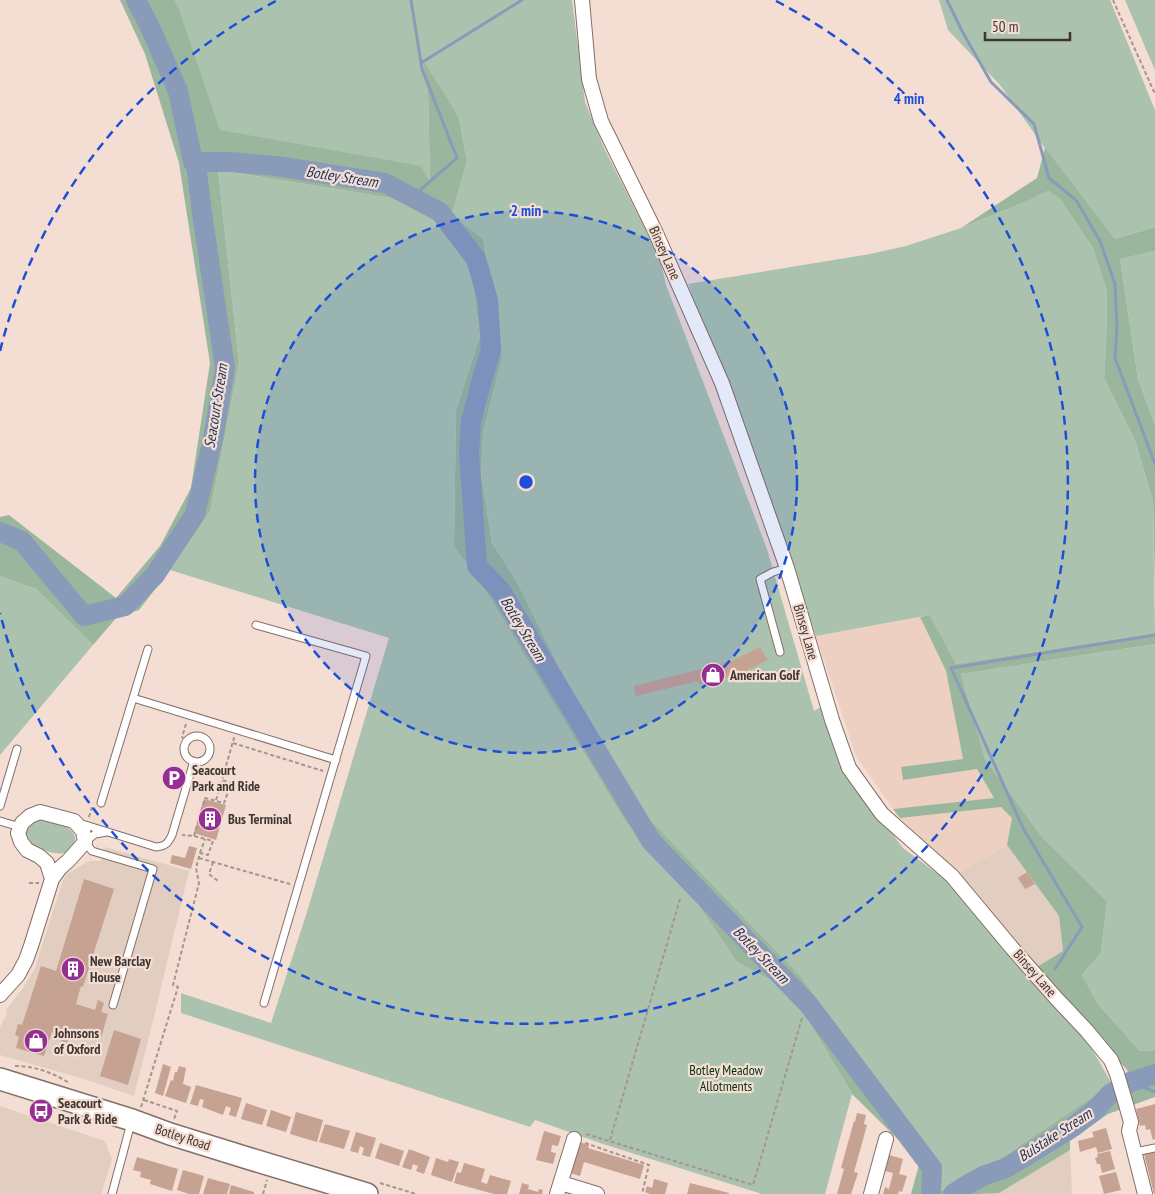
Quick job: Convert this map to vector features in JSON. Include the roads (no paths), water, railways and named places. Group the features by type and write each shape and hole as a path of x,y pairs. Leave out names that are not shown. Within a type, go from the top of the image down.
{"main road":[{"name":"Botley Road","path":"0,1079 132,1120 170,1134 367,1194"}],"street":[{"name":"Binsey Lane","path":"582,0 589,79 601,121 655,231 722,383 787,568 832,720 850,768 882,814 952,876 1056,998 1088,1030 1111,1060 1131,1122 1129,1131 1145,1194"},
{"path":"0,995 18,975 26,960 52,879 85,842 83,831 74,821 40,812 30,816 22,823 18,833 21,842 27,850 39,856 47,863 52,879"},
{"path":"574,1139 559,1188 597,1194"},
{"path":"870,1194 886,1139"}],"lane":[{"path":"780,652 760,579 773,572 787,568"},
{"path":"256,625 366,656 264,1003"},
{"path":"101,803 148,649"},
{"path":"133,698 336,760"},
{"path":"193,736 207,741 209,752 205,759 194,761 190,760 184,753 184,744 193,736"},
{"path":"0,806 17,749"},
{"path":"74,821 156,847 164,846 169,842 172,835 194,761"},
{"path":"0,821 20,827"},
{"path":"107,832 95,834 85,842 92,852 153,869 113,1005"},
{"path":"112,1194 132,1120"},
{"path":"1135,1152 1155,1148"}],"waterway":[{"name":"Seacourt Stream","path":"0,532 22,541 84,616 125,606 155,575 195,514 213,439 225,368 196,164 193,162 178,91 136,0"},
{"path":"411,0 422,69 457,158 412,197"},
{"path":"421,63 522,0"},
{"path":"947,0 991,82 1034,124 1049,178 1076,200 1100,241 1115,284 1117,327 1115,358 1155,464"},
{"name":"Botley Stream","path":"193,162 231,162 276,166 385,183 440,212 476,259 488,300 491,350 471,421 469,453 477,566 501,591 651,841 809,1005 932,1168 931,1194"},
{"path":"1055,969 1082,927 1023,828 951,668 1155,635"},
{"name":"Bulstake Stream","path":"953,1194 983,1176 1006,1168 1073,1127 1095,1110 1110,1094 1131,1082 1155,1074"},
{"path":"1131,1082 1155,1092"}],"place":[{"name":"American Golf","path":"713,675"},
{"name":"Seacourt Park and Ride","path":"174,778"},
{"name":"Bus Terminal","path":"210,819"},
{"name":"New Barclay House","path":"73,969"},
{"name":"Johnsons of Oxford","path":"36,1041"},
{"name":"Seacourt Park & Ride","path":"41,1111"}],"park label":[{"name":"Botley Meadow Allotments","path":"726,1078"}]}
